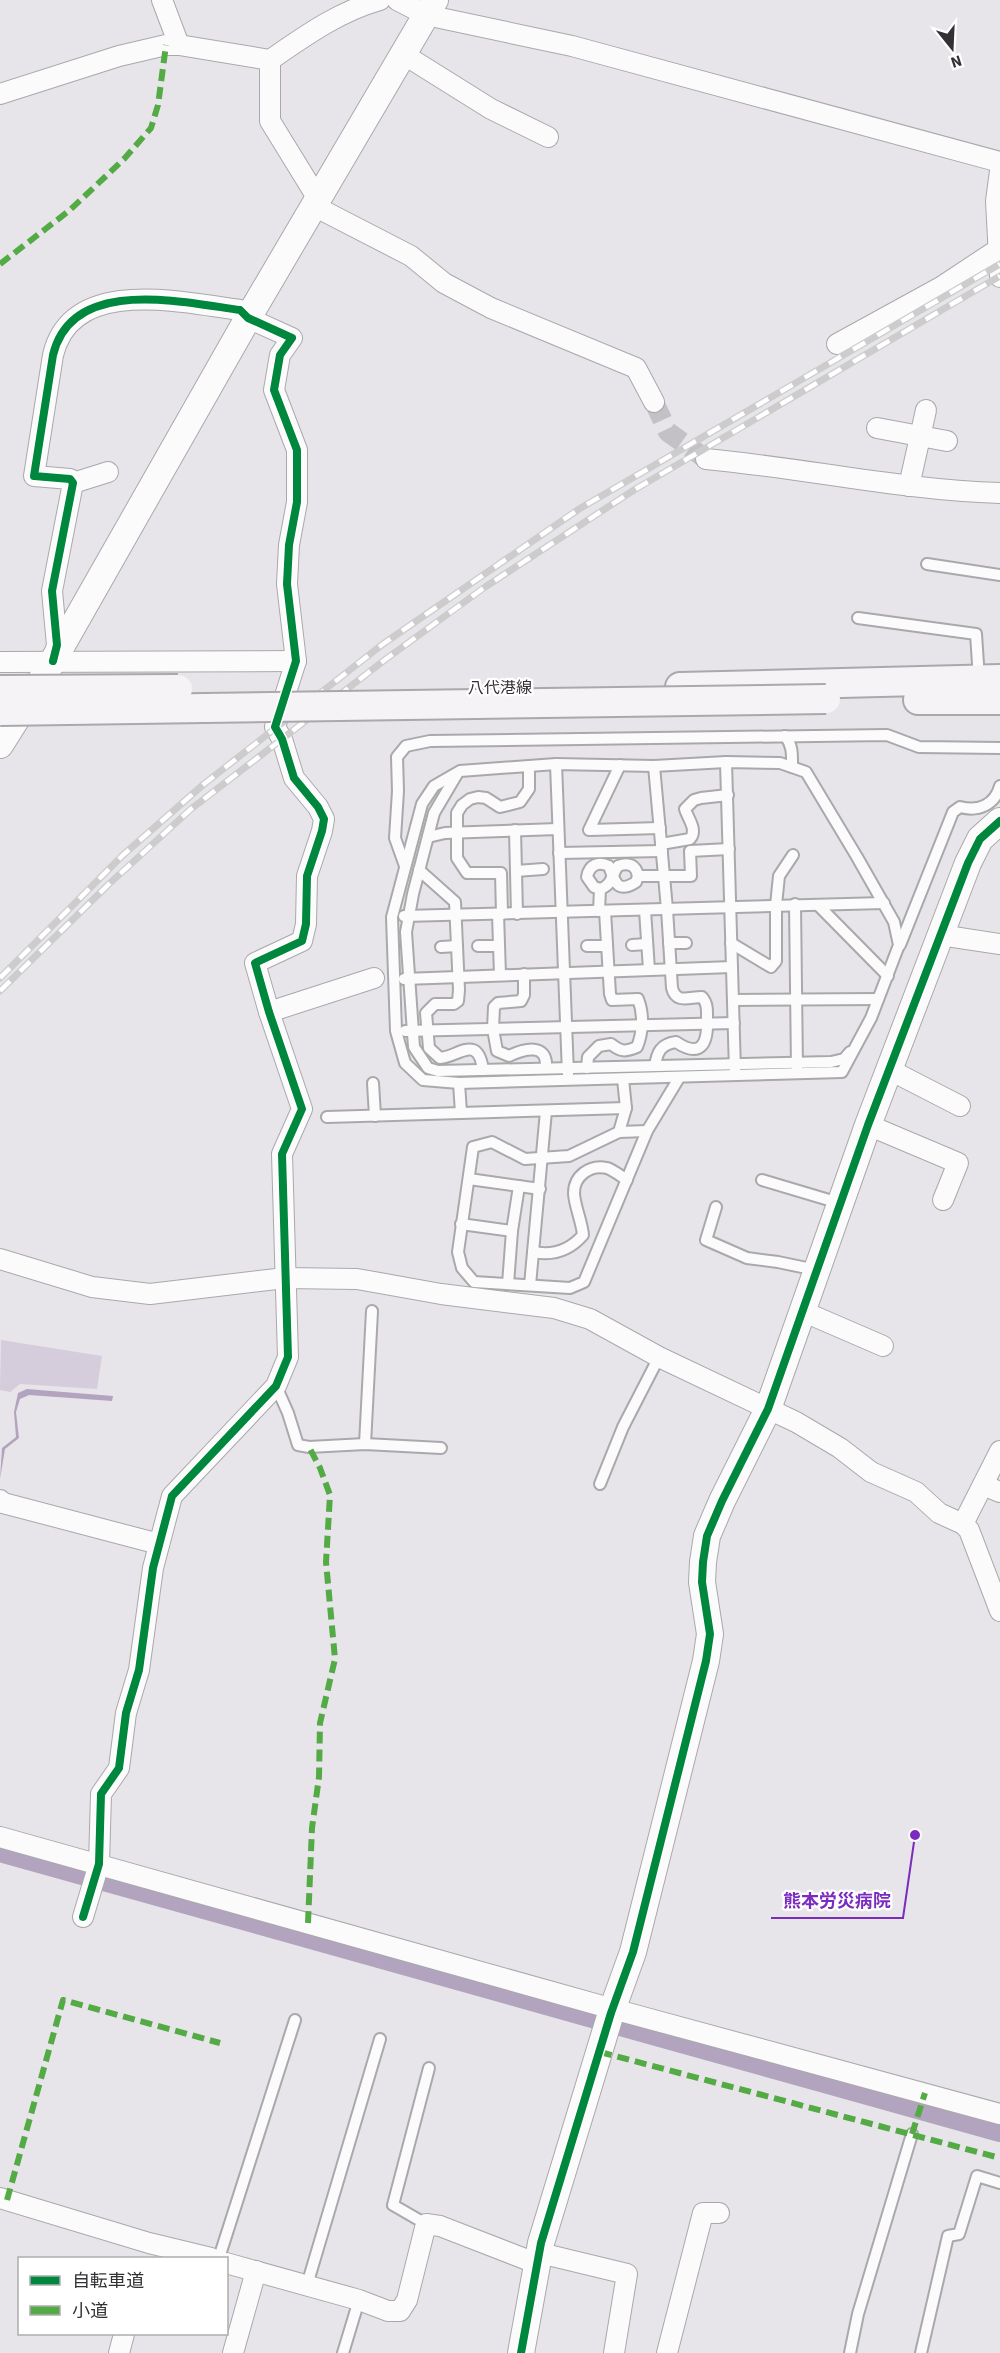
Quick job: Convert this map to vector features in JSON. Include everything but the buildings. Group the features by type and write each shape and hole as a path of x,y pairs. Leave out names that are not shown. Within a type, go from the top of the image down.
{"main road":[{"name":"八代港線","path":"0,690 680,687 990,679"},
{"name":"八代港線","path":"0,711 826,699 1000,700"}],"street":[{"path":"162,0 179,45"},
{"path":"0,94 119,56 166,45 179,45 270,60 337,17 354,8 380,0"},
{"path":"397,0 1000,162"},
{"path":"1,742 53,661 248,318 431,8"},
{"path":"404,54 491,109 548,137"},
{"path":"270,60 270,122 316,202 411,256 444,283 491,308 636,368 654,402"},
{"path":"1000,171 996,201 1000,278"},
{"path":"837,344 941,287 997,250"},
{"path":"73,483 70,479 34,476 57,338 65,326 78,314 122,300 141,298 240,310 248,318 292,338 280,355 274,390 297,450 297,502 289,546 287,584 296,661 275,727 282,739 294,778 318,807 324,819 307,876 306,924 302,941 255,963 302,1108 282,1154 288,1357 276,1386 172,1496 153,1568 139,1670 126,1713 119,1768 101,1794 99,1864 83,1917"},
{"path":"909,486 926,410"},
{"path":"877,428 947,441"},
{"path":"706,459 909,486 1000,493"},
{"path":"73,483 108,472"},
{"path":"53,661 57,645 52,591 73,483"},
{"path":"0,662 296,661"},
{"path":"521,2353 539,2258 613,2009 633,1952 706,1661 710,1634 702,1582 707,1536 768,1409 839,1203 940,935 980,839 1000,821"},
{"path":"940,935 1000,944"},
{"path":"269,1012 374,978"},
{"path":"891,1070 960,1106"},
{"path":"868,1125 958,1163 943,1200"},
{"path":"0,1259 92,1287 150,1294 285,1278 357,1279 441,1294 554,1308 590,1319 658,1357 768,1409 840,1448 871,1472 916,1492 939,1513 963,1524 969,1530 1000,1611"},
{"path":"802,1311 883,1346"},
{"path":"963,1524 992,1488 1000,1451"},
{"path":"0,1500 3,1503 159,1544"},
{"path":"0,1837 613,2009 1000,2114"},
{"path":"0,2198 147,2251 195,2257"},
{"path":"667,2353 703,2213 719,2213"},
{"path":"228,2264 359,2300 388,2311 400,2311 408,2300 426,2224 440,2226 539,2258 627,2274 614,2353"},
{"path":"233,2353 256,2271"},
{"path":"119,2353 124,2335"}],"lane":[{"path":"927,564 1000,574"},
{"path":"858,618 976,634 990,679"},
{"path":"405,866 395,838 398,799 397,758 406,746 430,741 887,735 919,747 1000,748"},
{"path":"785,736 792,749 792,767"},
{"path":"726,762 735,1076"},
{"path":"899,945 894,922 884,903 806,772 780,763 726,762 654,766 556,764 460,771 434,786 422,804 392,916 396,1031 405,1063 423,1080 459,1083 843,1072 871,1018 953,812 960,807 972,810 990,803 1000,786"},
{"path":"556,764 568,1080"},
{"path":"620,765 589,830 660,828"},
{"path":"500,975 501,873 467,873 457,858 457,813 462,805 478,797 486,798 500,807 520,802 529,789 529,766"},
{"path":"654,766 674,996 678,999 702,998 706,1003 708,1037 700,1048 689,1050 676,1042 666,1043 659,1050 655,1066"},
{"path":"460,771 434,813 405,932 414,1047 428,1068 438,1071 831,1062 844,1059 857,1046"},
{"path":"560,854 662,848 690,839 693,836 693,828 686,809 694,800 728,795"},
{"path":"428,837 458,832 558,829"},
{"path":"514,830 517,914"},
{"path":"638,876 691,876 690,850 729,849"},
{"path":"731,943 771,968 776,961 776,905 779,876 793,855"},
{"path":"638,876 636,882 627,888 615,882 613,876 609,866 603,863 595,863 588,870 589,883 600,889 611,882 613,876 618,866 624,863 631,864 637,870 638,876"},
{"path":"516,871 543,869"},
{"path":"419,870 454,902 459,977 458,1001 454,1004 435,1004 426,1012 429,1048 434,1054 445,1058 458,1051 473,1051 480,1057 483,1070"},
{"path":"587,1068 588,1057 599,1046 611,1044 626,1052 637,1047 642,1026 638,999 612,1000 600,889"},
{"path":"392,916 884,903"},
{"path":"795,904 797,1075"},
{"path":"818,905 888,975"},
{"path":"645,910 649,970"},
{"path":"669,944 686,943"},
{"path":"632,945 647,944"},
{"path":"441,946 457,946"},
{"path":"478,946 499,946"},
{"path":"587,946 607,946"},
{"path":"395,979 732,967"},
{"path":"524,974 524,995 521,1001 498,1003 494,1006 493,1029 497,1051 509,1056 530,1048 537,1050 543,1055 546,1068"},
{"path":"733,1000 878,999"},
{"path":"396,1031 734,1023"},
{"path":"647,1131 619,1132 569,1156 525,1159 492,1142 473,1147 458,1252 462,1268 474,1282 570,1288 584,1282 647,1131 679,1077"},
{"path":"619,1132 626,1108 623,1079"},
{"path":"373,1083 375,1116"},
{"path":"459,1083 461,1113"},
{"path":"327,1117 626,1108"},
{"path":"530,1285 546,1111"},
{"path":"533,1252 556,1253 574,1246 583,1235 582,1219 574,1194 577,1178 586,1170 606,1167 627,1180"},
{"path":"469,1179 540,1189"},
{"path":"762,1180 839,1203"},
{"path":"508,1284 512,1231 519,1186"},
{"path":"716,1207 706,1240 747,1258 816,1270"},
{"path":"461,1224 512,1231"},
{"path":"365,1444 372,1311"},
{"path":"600,1484 623,1427 658,1357"},
{"path":"276,1386 298,1445 309,1447 365,1444 441,1448"},
{"path":"220,2257 296,2020"},
{"path":"307,2285 380,2039"},
{"path":"426,2224 393,2205 429,2068"},
{"path":"850,2353 858,2314 912,2134"},
{"path":"921,2353 948,2235 959,2234 977,2176 1000,2183"},
{"path":"344,2353 359,2300"}],"shaded area":[{"path":"1,1340 102,1356 97,1389 20,1384 10,1392 0,1390"},
{"path":"27,1389 113,1396 112,1401 29,1395 20,1399 16,1412 19,1438 5,1449 0,1479 2,1448 16,1437 14,1412 18,1393"}],"waterway":[{"path":"0,1852 596,2019"},
{"path":"617,2025 1000,2132"}],"tunnel":[{"path":"654,402 668,432 706,459"}],"railway":[{"path":"0,978 123,855 204,784 383,644 579,509 1000,264"},
{"path":"0,991 109,884 191,809 386,659 485,587 634,490 1000,276"}],"marked path":[{"path":"0,264 70,210 124,159 151,128 158,105 166,45"},
{"path":"308,1923 312,1828 319,1777 320,1723 335,1659 326,1562 330,1495 309,1447"},
{"path":"7,2200 63,2000 220,2043"},
{"path":"600,2052 1000,2158"},
{"path":"912,2134 925,2093"}],"cycle path":[{"path":"53,661 57,645 52,591 73,483 70,479 34,476 53,355 64,330 82,314 105,304 132,300 160,300 240,310 248,318 292,338 280,355 274,390 297,450 297,502 289,545 287,584 296,661 275,727 282,739 294,778 318,807 324,819 307,876 306,924 302,941 255,963 302,1109 282,1154 288,1357 276,1386 172,1496 153,1568 139,1670 126,1713 119,1768 101,1794 99,1864 83,1917"},
{"path":"521,2353 541,2243 611,2013 633,1952 706,1661 710,1634 702,1582 707,1536 768,1409 868,1125 968,863 980,839 1000,821"}],"place":[{"name":"熊本労災病院","path":"915,1835"}]}
